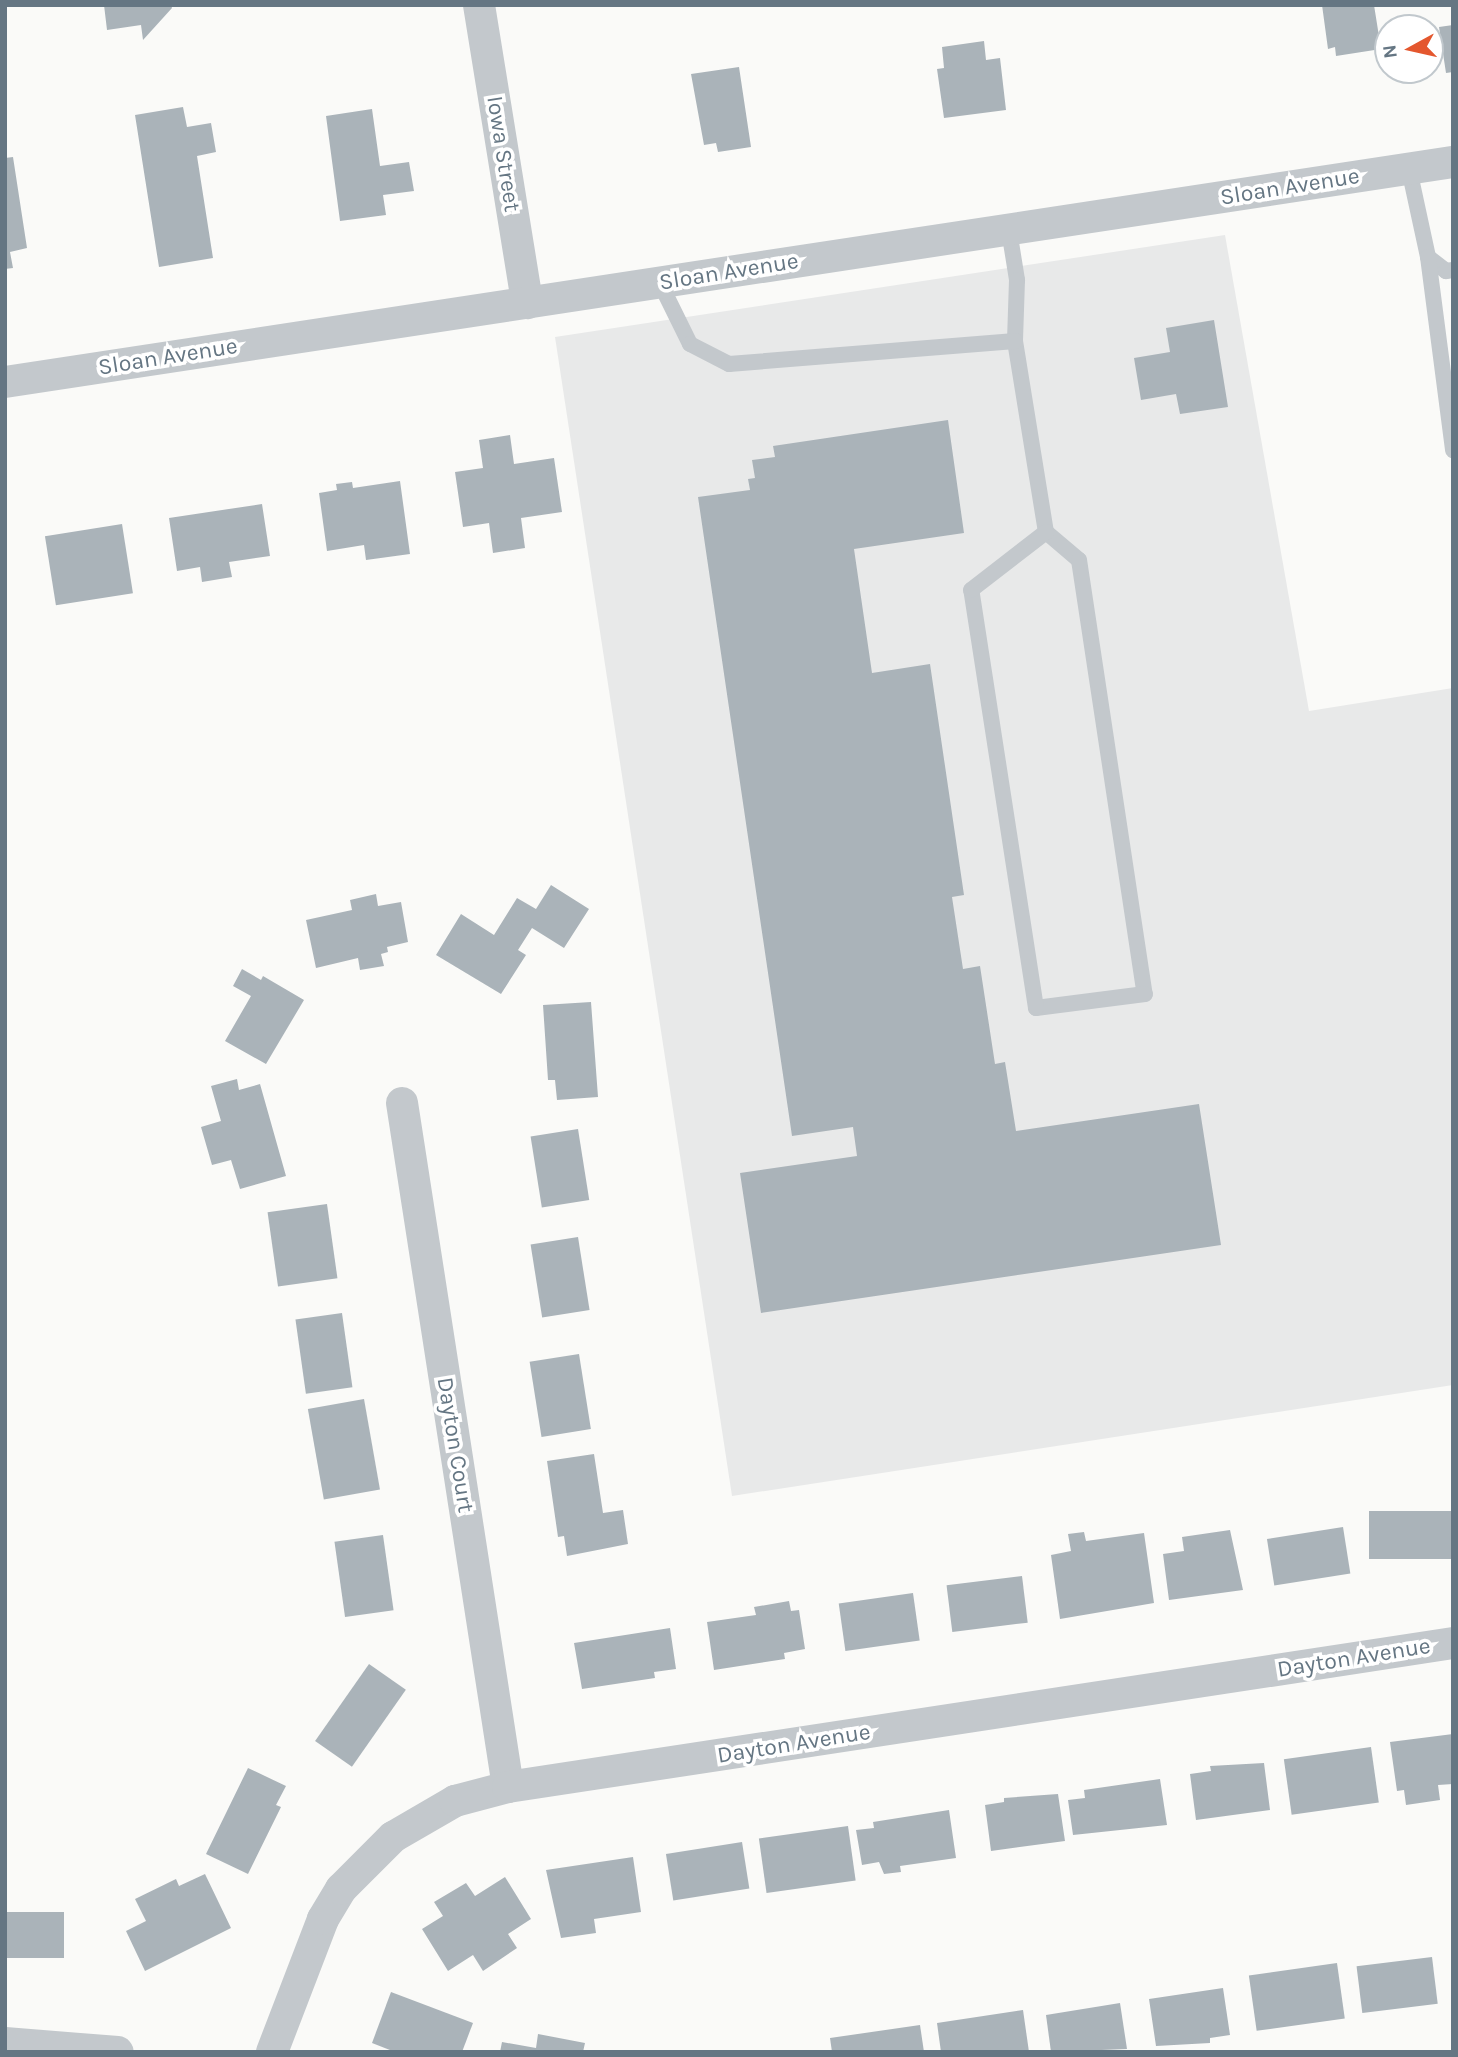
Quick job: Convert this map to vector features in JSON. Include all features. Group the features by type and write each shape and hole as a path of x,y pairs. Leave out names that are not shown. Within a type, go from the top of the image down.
{"street":[{"name":"Iowa Street","path":"479,5 527,303"},
{"name":"Sloan Avenue","path":"5,382 1453,162"},
{"name":"Dayton Court","path":"402,1103 508,1787"},
{"name":"Dayton Avenue","path":"272,2052 323,1919 354,1874 386,1842 422,1817 455,1801 508,1787 1453,1643"},
{"path":"5,2043 118,2052"}],"lane":[{"path":"1409,169 1428,257 1453,450"},
{"path":"1009,230 1017,280 1015,341 1046,532 1079,560 1145,994 1036,1008 971,590 1046,532"},
{"path":"1428,257 1446,271 1453,270"},
{"path":"660,283 690,344 729,364 1015,341"}],"shaded area":[{"path":"1225,235 1309,711 1453,688 1453,1385 732,1496 555,337"}],"building":[{"path":"104,5 171,5 172,8 143,40 141,25 107,30"},
{"path":"1322,5 1374,5 1374,50 1336,56 1335,47 1328,49"},
{"path":"1453,25 1453,72 1446,73 1444,60 1444,26"},
{"path":"984,41 986,60 1000,58 1006,110 944,118 937,69 944,68 942,47"},
{"path":"739,67 751,147 718,152 716,143 704,145 691,74"},
{"path":"183,107 187,127 211,123 216,152 197,156 213,258 159,267 135,115"},
{"path":"372,109 380,166 409,162 414,191 383,195 386,215 340,221 326,116"},
{"path":"13,157 27,248 10,252 13,268 5,269 5,158"},
{"path":"1214,320 1228,407 1180,414 1176,394 1141,400 1134,358 1170,352 1166,328"},
{"path":"948,420 964,533 854,549 872,673 930,664 964,895 952,897 963,969 980,966 995,1064 1005,1062 1016,1131 1199,1104 1221,1245 761,1313 740,1173 857,1156 853,1127 792,1136 698,497 750,490 748,479 755,478 752,460 775,457 773,446"},
{"path":"510,435 514,464 554,458 562,512 521,518 525,548 493,553 489,523 463,527 455,472 483,468 479,440"},
{"path":"400,481 410,554 366,560 364,545 327,551 319,493 337,490 336,484 352,482 353,488"},
{"path":"262,504 270,556 229,562 232,577 202,582 200,567 177,571 169,518"},
{"path":"122,524 133,593 56,605 45,536"},
{"path":"551,885 589,909 564,948 532,928 518,950 526,955 501,994 436,955 461,914 494,935 517,898 536,909"},
{"path":"376,894 378,906 401,902 408,942 387,947 388,952 381,954 384,966 360,970 358,958 316,968 306,920 352,910 350,900"},
{"path":"242,969 261,980 263,976 304,1000 266,1064 225,1041 251,996 233,986"},
{"path":"591,1002 598,1097 557,1100 555,1080 548,1080 543,1005"},
{"path":"237,1079 239,1090 260,1084 286,1176 240,1189 231,1160 212,1165 201,1127 221,1121 211,1086"},
{"path":"578,1129 589,1200 542,1208 531,1137"},
{"path":"327,1204 337,1278 278,1287 268,1212"},
{"path":"578,1237 590,1310 542,1318 531,1245"},
{"path":"342,1313 352,1387 306,1394 295,1320"},
{"path":"579,1354 591,1429 542,1437 530,1362"},
{"path":"364,1399 380,1490 324,1500 308,1409"},
{"path":"594,1454 603,1513 623,1510 628,1544 567,1556 564,1536 558,1537 547,1461"},
{"path":"1369,1511 1453,1511 1453,1559 1369,1559"},
{"path":"1343,1527 1350,1573 1274,1585 1267,1539"},
{"path":"1230,1530 1243,1590 1169,1600 1163,1554 1184,1551 1182,1537"},
{"path":"1084,1532 1086,1541 1144,1533 1154,1603 1060,1619 1051,1555 1071,1551 1068,1534"},
{"path":"383,1535 394,1610 345,1617 334,1542"},
{"path":"1022,1576 1028,1623 952,1632 947,1585"},
{"path":"913,1593 920,1641 845,1651 839,1603"},
{"path":"789,1601 791,1611 799,1610 805,1649 784,1653 785,1659 714,1670 707,1622 756,1615 754,1607"},
{"path":"670,1628 676,1669 654,1672 655,1678 582,1689 574,1643"},
{"path":"369,1664 406,1690 352,1767 315,1741"},
{"path":"1453,1734 1453,1784 1438,1785 1440,1800 1406,1805 1404,1790 1397,1791 1390,1742"},
{"path":"1371,1747 1379,1802 1292,1815 1284,1759"},
{"path":"1264,1763 1270,1810 1196,1820 1190,1774 1211,1771 1210,1766"},
{"path":"248,1768 286,1786 276,1805 281,1807 248,1874 206,1854"},
{"path":"1160,1779 1167,1825 1073,1835 1068,1800 1085,1798 1084,1790"},
{"path":"1058,1794 1065,1841 991,1851 985,1805 1004,1802 1004,1798"},
{"path":"949,1810 956,1858 900,1866 901,1872 884,1874 879,1862 862,1865 856,1830 874,1828 873,1822"},
{"path":"848,1826 856,1880 767,1893 759,1839"},
{"path":"742,1842 749,1888 673,1900 666,1854"},
{"path":"633,1857 641,1912 594,1919 596,1933 561,1938 546,1870"},
{"path":"205,1874 231,1928 145,1971 126,1931 146,1921 135,1899 176,1879 179,1886"},
{"path":"505,1877 531,1919 508,1934 517,1948 483,1971 473,1955 448,1971 422,1929 443,1916 434,1902 466,1883 475,1896"},
{"path":"5,1912 64,1912 64,1958 5,1958"},
{"path":"1432,1957 1438,2004 1362,2013 1357,1966"},
{"path":"1337,1963 1345,2018 1257,2031 1249,1975"},
{"path":"1223,1988 1230,2035 1210,2038 1210,2043 1156,2046 1149,1999"},
{"path":"391,1992 473,2023 462,2052 395,2052 372,2043"},
{"path":"1120,2003 1127,2049 1051,2052 1046,2015"},
{"path":"1023,2010 1029,2052 941,2052 937,2023"},
{"path":"920,2025 924,2052 832,2052 830,2038"},
{"path":"538,2034 585,2043 583,2052 500,2052 502,2042 536,2048"}]}
